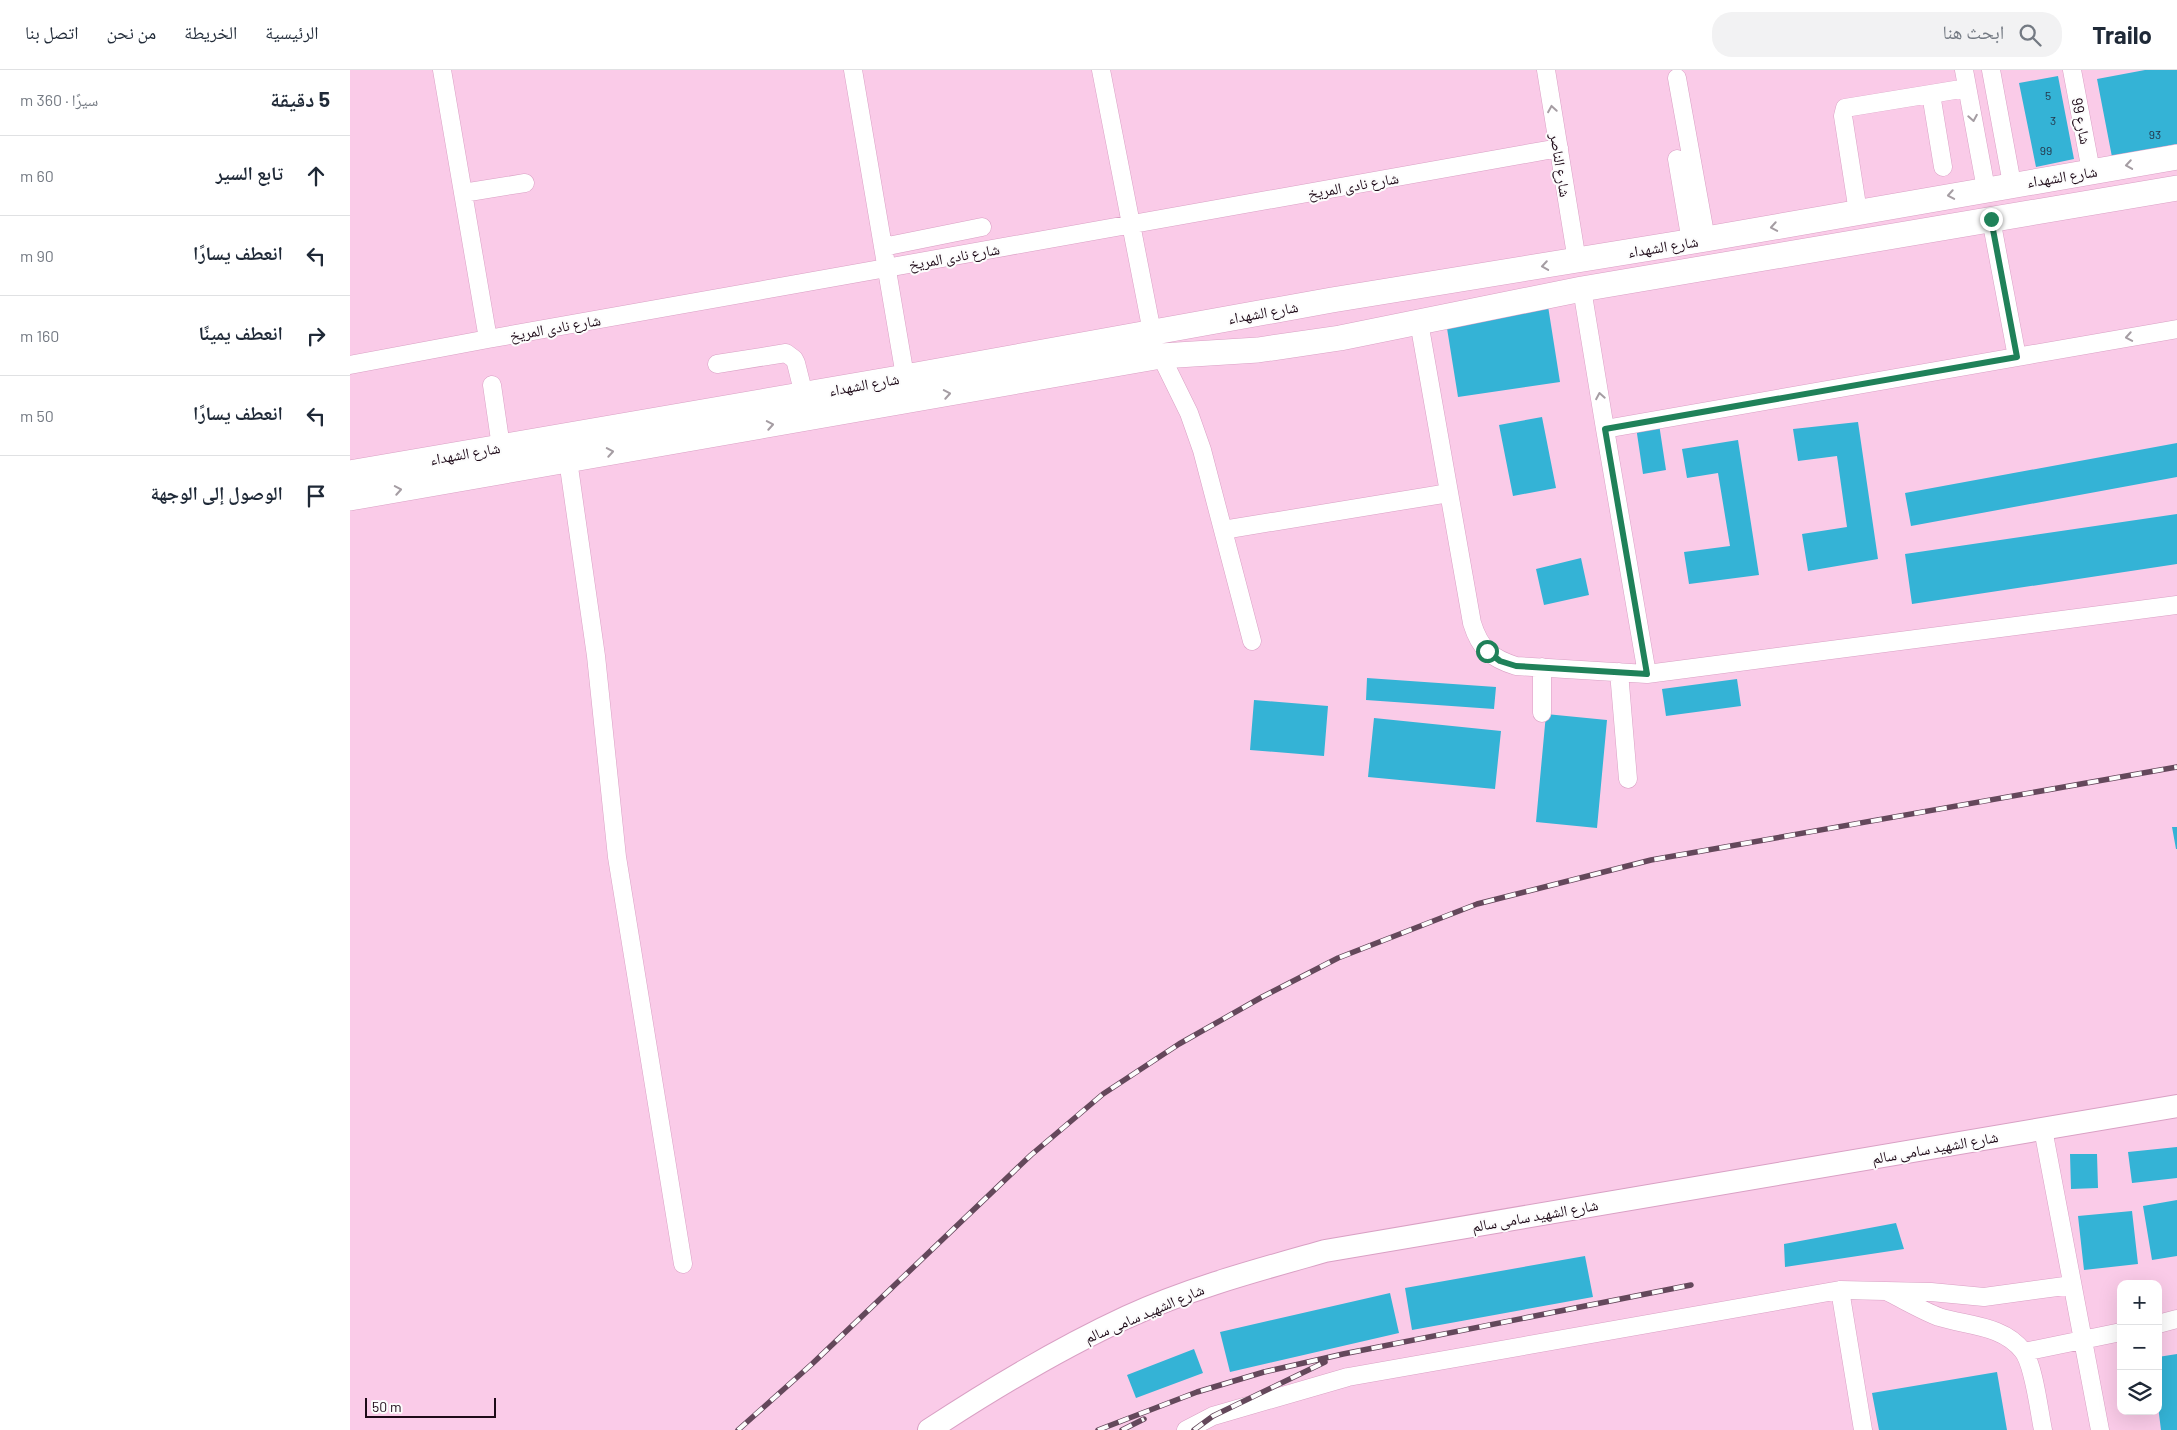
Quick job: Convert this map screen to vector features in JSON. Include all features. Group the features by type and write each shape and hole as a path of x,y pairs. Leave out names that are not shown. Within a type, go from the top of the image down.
{"highway":[{"name":"شارع الشهداء","path":"350,498 568,460 907,389 1152,332 1332,300 1709,239 2012,184 2177,157"},
{"name":"شارع الشهداء","path":"350,472 804,395 907,389 1161,356 1258,350 1340,338 1582,289 2177,188"},
{"path":"1811,220 1806,227 1804,236 1809,242 1822,248"},
{"path":"1709,239 1743,242 1747,248 1746,255 1737,262"},
{"path":"1332,300 1329,310 1330,320 1333,330 1340,338"},
{"path":"1255,314 1262,332 1258,350"}],"main road":[{"name":"شارع الشهيد سامى سالم","path":"929,1430 1036,1363 1128,1317 1225,1279 1325,1251 2177,1106"}],"street":[{"path":"442,70 488,339"},
{"path":"852,70 907,389"},
{"path":"1100,70 1152,332"},
{"name":"شارع الناصر","path":"1546,70 1577,261"},
{"path":"1964,70 1986,189"},
{"path":"1991,70 2012,184"},
{"name":"شارع 99","path":"2072,70 2091,171"},
{"path":"1677,78 1709,239"},
{"path":"1858,212 1843,112 1845,108 1968,88"},
{"path":"1930,94 1943,167"},
{"name":"شارع نادى المريخ","path":"350,365 1559,148"},
{"path":"1676,159 1709,239"},
{"path":"463,193 525,183"},
{"path":"1991,219 2017,357"},
{"path":"883,247 982,227"},
{"path":"1582,289 1647,674"},
{"path":"1419,322 1472,623 1477,639 1487,651 1500,661 1516,666 1647,674 2177,605"},
{"path":"1605,429 2177,329"},
{"path":"717,364 786,353 794,358 804,395"},
{"path":"1161,356 1195,427 1252,641"},
{"path":"492,385 502,446"},
{"path":"568,460 596,656 617,857 683,1264"},
{"path":"1223,530 1449,493"},
{"path":"1542,667 1542,712"},
{"path":"1619,672 1628,779"},
{"path":"2043,1128 2100,1430"},
{"path":"1186,1430 1213,1416 1348,1376 1840,1290 1883,1290 1984,1297 2072,1285"},
{"path":"1840,1290 1863,1430"},
{"path":"1883,1290 1939,1316 1978,1325 2008,1336 2024,1352 2031,1369 2042,1430"},
{"path":"2162,1323 2177,1320"},
{"path":"2024,1352 2117,1333"}],"building":[{"path":"2145,70 2177,70 2177,144 2112,157 2097,79"},
{"path":"2058,76 2074,159 2036,167 2019,83"},
{"path":"1548,306 1560,382 1458,397 1446,322"},
{"path":"1542,417 1556,488 1513,496 1499,425"},
{"path":"1858,422 1878,559 1808,571 1802,534 1847,527 1837,456 1798,461 1793,429"},
{"path":"1659,424 1666,470 1643,474 1636,427"},
{"path":"1738,440 1759,575 1689,584 1684,552 1730,546 1718,473 1687,478 1682,449"},
{"path":"2177,443 2177,477 1911,526 1905,493"},
{"path":"2177,514 2177,564 1912,604 1905,554"},
{"path":"1581,558 1589,595 1544,605 1536,569"},
{"path":"1367,678 1496,687 1494,709 1366,700"},
{"path":"1737,679 1741,706 1666,716 1662,689"},
{"path":"1254,700 1328,706 1324,756 1250,750"},
{"path":"1546,714 1607,720 1597,828 1536,822"},
{"path":"1374,718 1501,731 1495,789 1368,777"},
{"path":"2172,827 2177,827 2177,849 2176,849"},
{"path":"2177,1147 2177,1178 2132,1183 2128,1152"},
{"path":"2070,1154 2097,1154 2098,1188 2071,1189"},
{"path":"2177,1200 2177,1256 2152,1260 2143,1206"},
{"path":"2132,1211 2138,1264 2084,1270 2078,1216"},
{"path":"1896,1223 1904,1249 1785,1267 1784,1244"},
{"path":"1585,1256 1593,1297 1412,1330 1405,1288"},
{"path":"1390,1293 1399,1333 1230,1372 1220,1332"},
{"path":"1194,1349 1203,1373 1136,1398 1127,1375"},
{"path":"2177,1354 2177,1430 2161,1430 2159,1415 2162,1415 2162,1356"},
{"path":"1997,1372 2007,1430 1879,1430 1872,1393"}],"railway":[{"path":"738,1430 812,1364 1031,1155 1103,1094 1179,1044 1262,997 1338,958 1477,904 1651,860 2177,767"},
{"path":"1098,1430 1197,1392 1264,1372 1343,1354 1691,1285"},
{"path":"1194,1430 1213,1416 1325,1362"},
{"path":"1122,1430 1144,1419"}],"route":[{"path":"1487,651 1500,661 1516,666 1647,674 1605,429 2017,357 1991,219"}]}
